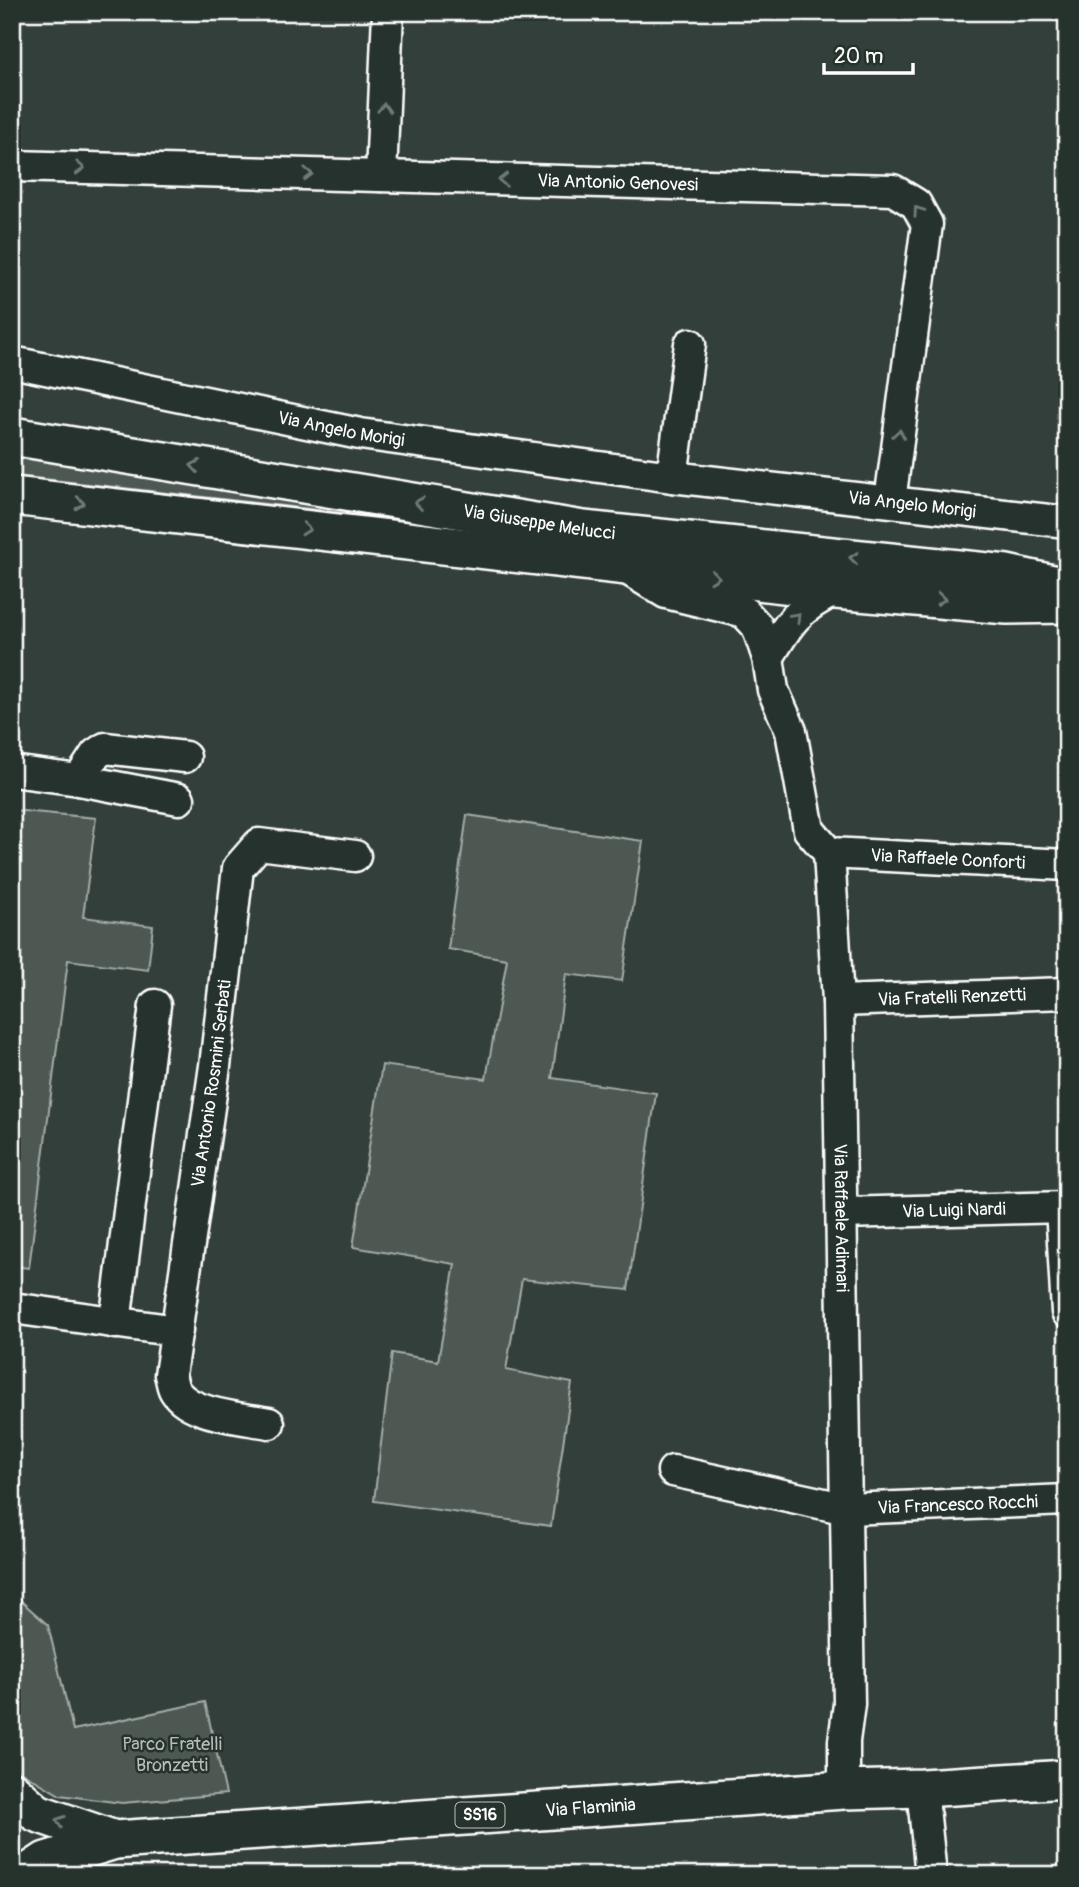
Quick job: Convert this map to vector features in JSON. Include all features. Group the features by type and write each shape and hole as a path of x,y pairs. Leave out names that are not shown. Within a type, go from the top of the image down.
{"main road":[{"name":"Via Giuseppe Melucci","path":"12,436 583,530 1007,574 1067,587"},
{"name":"Via Giuseppe Melucci","path":"12,495 836,590 1007,605 1067,604"},
{"name":"Via Flaminia","path":"24,1875 46,1861 116,1839 844,1790 1067,1779"},
{"name":"Via Flaminia","path":"12,1791 37,1813 116,1839"}],"street":[{"path":"381,176 388,12"},
{"name":"Via Antonio Genovesi","path":"12,166 894,190 916,204 927,224 890,501"},
{"path":"672,477 690,344"},
{"name":"Via Angelo Morigi","path":"12,362 359,435 672,477 1067,522"},
{"path":"624,566 666,593 744,612 757,626 768,658 773,690 791,732 809,830 830,853"},
{"path":"768,658 796,615 816,600 836,590"},
{"path":"79,780 96,754 105,748 185,757"},
{"path":"12,771 79,780 179,799"},
{"name":"Via Antonio Rosmini Serbati","path":"269,1423 199,1409 184,1401 174,1391 170,1375 215,1066 239,868 259,844 355,856"},
{"name":"Via Raffaele Conforti","path":"830,853 1067,865"},
{"name":"Via Raffaele Adimari","path":"830,853 838,1001 847,1509 849,1704 844,1741 844,1790"},
{"name":"Via Fratelli Renzetti","path":"838,1001 1067,993"},
{"path":"114,1323 155,1005"},
{"path":"1064,1207 1067,1312"},
{"name":"Via Luigi Nardi","path":"842,1213 1064,1207"},
{"path":"12,1308 177,1331"},
{"name":"Via Francesco Rocchi","path":"673,1471 847,1509 1067,1500"},
{"path":"922,1788 931,1875"}],"green space":[{"path":"20,454 419,521 17,476"},
{"path":"12,810 96,818 83,917 153,926 148,970 68,960 29,1268 12,1266"},
{"path":"467,815 643,841 622,981 566,974 552,1078 656,1093 628,1290 522,1279 506,1370 572,1383 551,1526 374,1501 392,1353 438,1361 455,1264 353,1247 382,1065 486,1079 507,959 448,949"},
{"name":"Parco Fratelli Bronzetti","path":"12,1593 48,1625 73,1730 205,1702 226,1794 122,1803 60,1795 15,1768 12,1764"}]}
